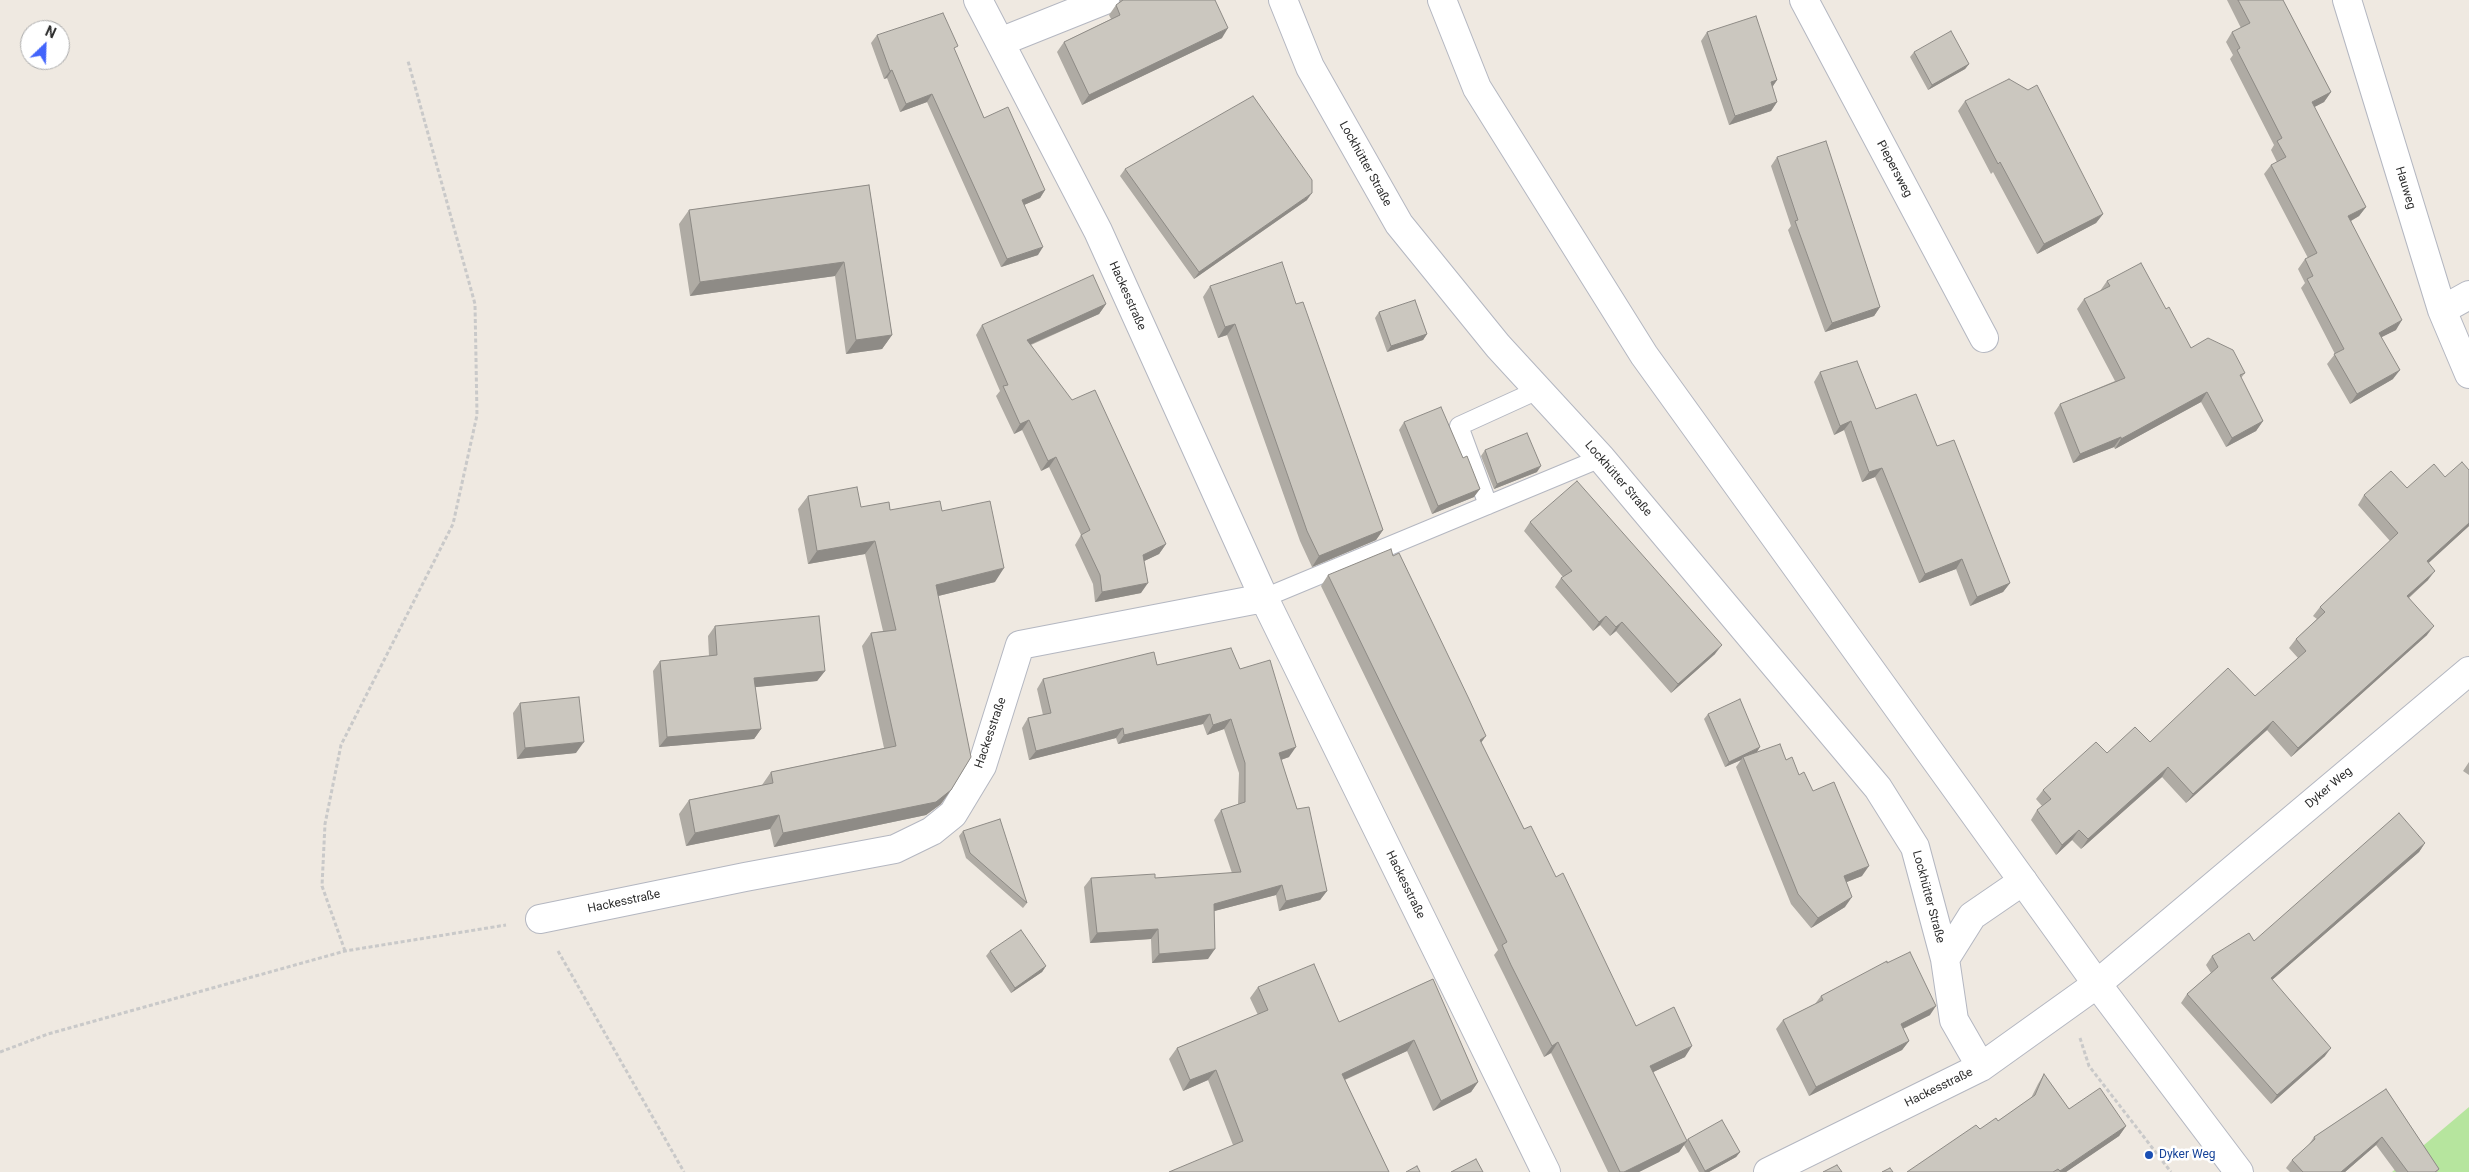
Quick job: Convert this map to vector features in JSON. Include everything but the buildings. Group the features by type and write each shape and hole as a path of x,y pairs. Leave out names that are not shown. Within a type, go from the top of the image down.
{"street":[{"name":"Hackesstraße","path":"978,0 1098,231 1264,598 1546,1172"},
{"path":"1000,42 1105,0"},
{"name":"Lockhütter Straße","path":"1283,0 1310,67 1399,224 1498,346 1601,458 1878,788 1915,847 1945,959 1954,1020 1981,1068"},
{"path":"1442,0 1477,88 1644,355 2097,984 2239,1172"},
{"name":"Piepersweg","path":"1804,0 1984,338"},
{"name":"Hauweg","path":"2346,0 2442,310 2469,374"},
{"path":"2442,310 2469,295"},
{"name":"Hackesstraße","path":"540,919 745,876 896,849 932,831 953,814 982,766 1020,645 1264,598"},
{"name":"Dyker Weg","path":"2097,984 2120,967 2469,671"},
{"name":"Lockhütter Straße","path":"1945,959 1972,916 2023,881"},
{"name":"Hackesstraße","path":"1768,1172 1981,1068 2097,984"}],"lane":[{"path":"1488,505 1459,426 1538,390"},
{"path":"1264,598 1601,458"}],"path":[{"path":"346,951 322,886 325,824 341,745 453,524 477,415 475,304 408,61"},
{"path":"0,1052 48,1034 346,951 540,919 684,1172"},
{"path":"2069,1004 2090,1066 2171,1172"}],"green space":[{"path":"2469,1107 2469,1172 2392,1172"}],"place":[{"name":"Dyker Weg","path":"2149,1155"}]}
